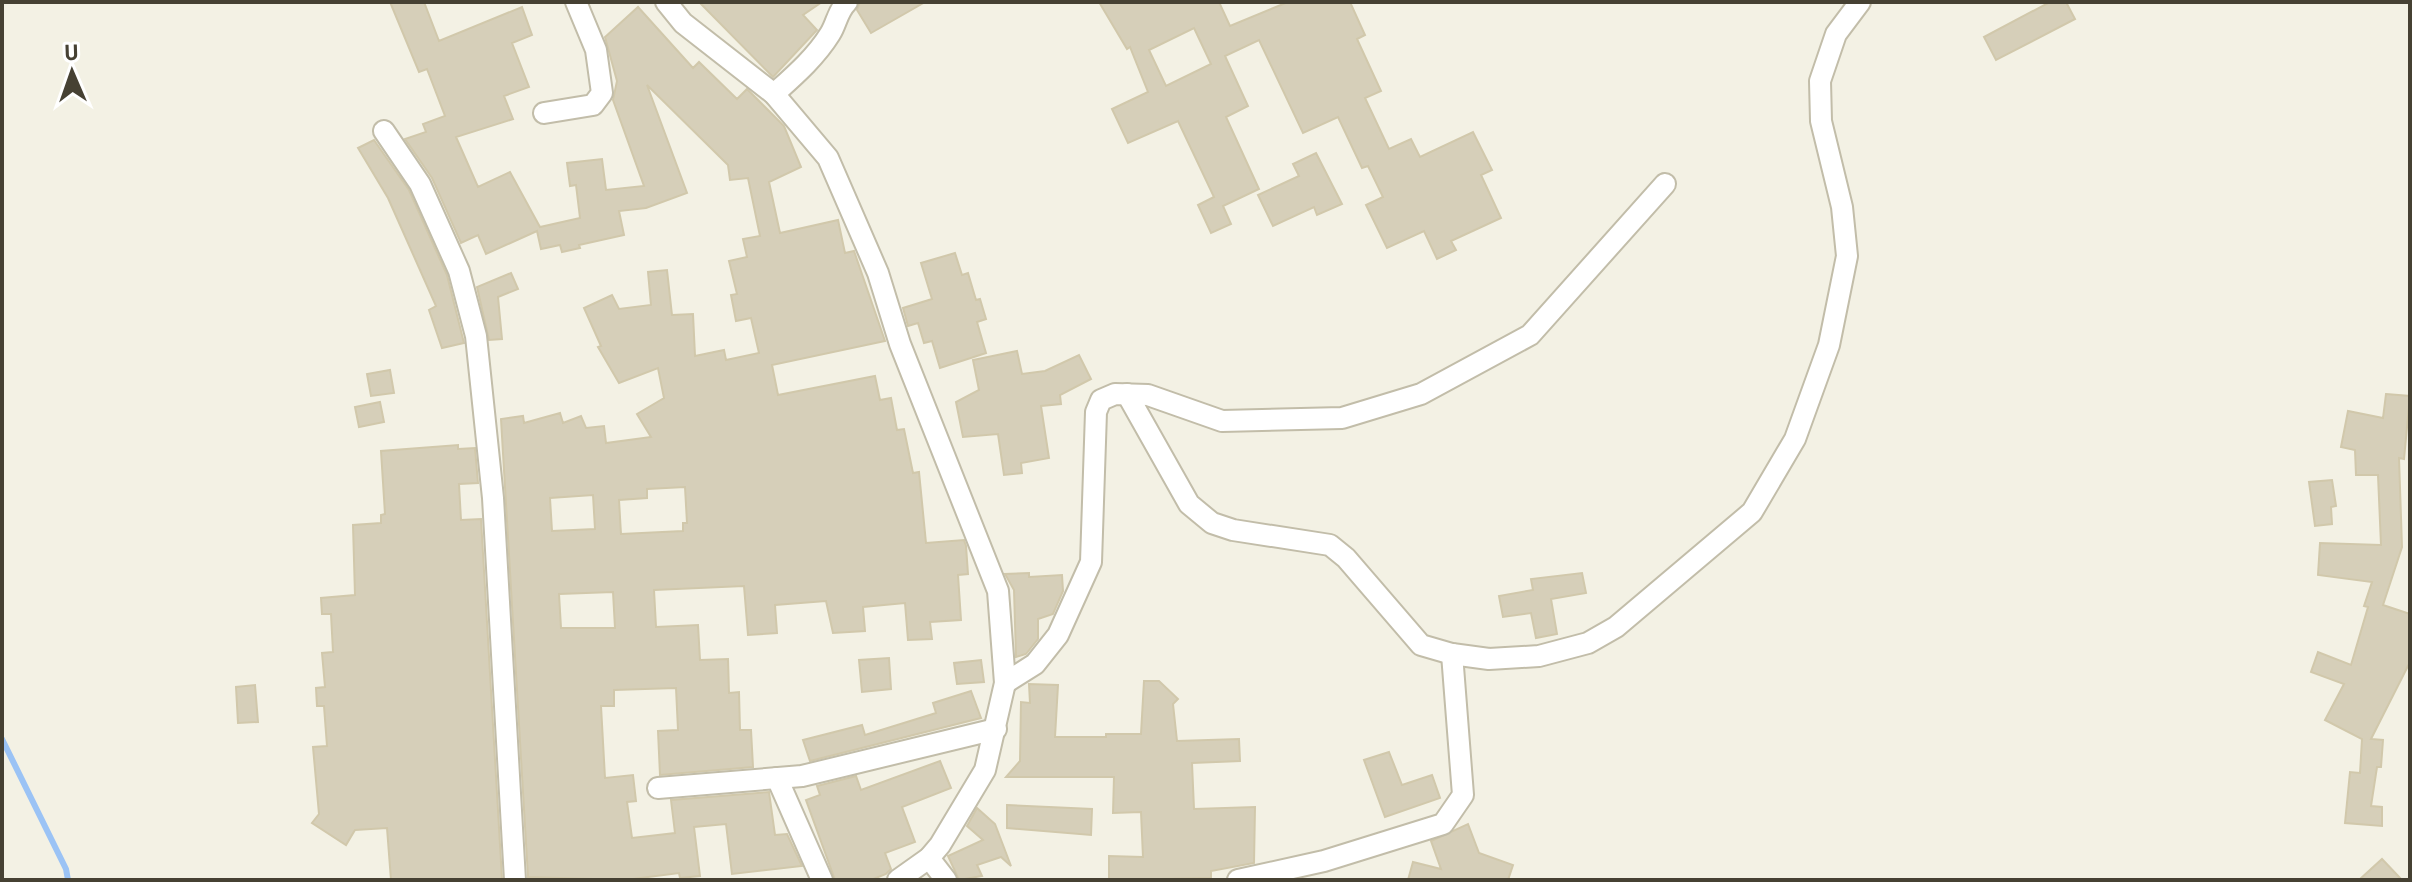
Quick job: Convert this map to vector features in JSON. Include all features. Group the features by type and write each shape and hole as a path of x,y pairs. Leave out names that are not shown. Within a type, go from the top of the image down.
{"street":[{"path":"544,113 593,105 602,93 596,50 576,2"},
{"path":"666,2 683,23 774,94 828,158 878,273 900,344 998,591 1005,683 985,770 929,858 898,880"},
{"path":"774,94 809,61 831,32 836,14 847,2"},
{"path":"1127,394 1189,504 1212,523 1233,530 1330,545 1346,558 1421,645 1452,654 1489,659 1539,656 1588,643 1616,627 1752,512 1775,479 1795,439 1841,297 1847,256 1842,207 1821,121 1820,81 1836,34 1860,2"},
{"path":"384,131 420,184 459,271 476,336 496,538 515,880"},
{"path":"1005,683 1035,664 1058,635 1091,562 1096,412 1101,400 1115,394 1148,395 1222,421 1342,418 1421,394 1530,335 1665,184"},
{"path":"1238,880 1324,861 1443,824 1463,795 1452,654"},
{"path":"658,788 777,778 845,767 996,729"},
{"path":"777,778 822,880"},
{"path":"929,858 946,880"}],"building":[{"path":"390,2 424,2 439,41 522,7 532,35 512,43 529,87 504,96 513,119 456,137 478,187 510,172 540,227 580,218 576,185 570,186 567,163 602,159 606,190 644,186 613,100 617,81 605,37 638,7 693,68 699,62 737,99 747,89 784,126 801,167 769,182 780,233 838,220 845,253 854,251 885,341 772,365 778,395 875,376 880,400 891,398 897,430 904,429 913,473 919,472 926,543 964,540 968,574 958,575 961,620 930,622 932,639 908,640 905,603 863,607 865,631 833,633 826,601 775,605 777,633 748,635 744,586 654,590 656,627 698,625 700,660 728,659 729,693 739,692 740,730 751,730 753,767 660,775 658,731 678,730 676,688 614,690 614,706 601,706 605,778 633,775 636,801 627,802 632,838 675,833 671,800 769,792 775,835 787,834 802,866 732,874 726,824 694,827 700,876 680,878 679,873 625,880 528,877 501,419 523,416 524,423 560,413 563,423 581,416 586,428 604,426 606,443 651,437 637,414 664,398 658,368 619,383 598,347 601,346 584,308 612,295 619,309 651,305 648,272 667,270 672,315 693,314 695,356 724,350 726,360 759,353 751,318 736,321 731,295 737,294 729,261 747,257 743,239 760,236 748,178 730,180 728,165 647,85 687,193 646,208 619,211 624,235 562,252 560,245 541,249 537,231 486,254 478,235 461,243 432,178 405,139 426,132 423,124 445,116 427,69 419,72","holes":["685,487 687,523 683,523 683,531 621,534 619,500 647,498 647,489","593,495 595,529 552,531 550,498","613,592 615,628 561,628 559,594"]},
{"path":"699,2 822,2 803,15 817,30 773,77"},
{"path":"860,2 925,2 871,33 857,10"},
{"path":"1099,2 1219,2 1230,26 1288,2 1350,2 1365,35 1357,39 1381,91 1365,98 1389,149 1411,139 1420,157 1473,132 1492,170 1481,175 1501,218 1451,241 1456,250 1437,259 1424,231 1387,248 1366,205 1383,197 1368,166 1362,168 1338,117 1303,133 1259,40 1225,56 1248,106 1226,117 1259,189 1223,206 1231,224 1211,233 1198,205 1214,197 1178,121 1128,143 1112,109 1148,92 1130,47 1127,49","holes":["1194,28 1211,64 1166,86 1149,50"]},
{"path":"2050,2 2066,2 2075,19 1996,60 1984,37"},
{"path":"374,140 409,190 447,275 464,343 442,348 429,310 436,306 388,198 358,148"},
{"path":"1316,153 1342,204 1317,215 1314,207 1273,226 1258,195 1299,176 1293,164"},
{"path":"955,253 962,275 968,273 976,300 980,299 986,319 977,322 986,353 940,368 932,341 924,343 918,323 908,326 903,308 932,299 921,263"},
{"path":"511,273 518,289 498,297 502,339 489,340 477,287"},
{"path":"1017,351 1022,374 1045,371 1079,355 1091,379 1060,395 1061,404 1041,406 1049,458 1021,463 1022,473 1004,475 998,434 963,437 956,402 979,390 973,360"},
{"path":"390,370 394,393 371,396 367,374"},
{"path":"2386,394 2410,396 2404,459 2399,458 2402,547 2383,605 2410,614 2410,662 2371,739 2383,740 2381,767 2377,767 2371,806 2382,807 2382,826 2345,823 2350,772 2360,773 2362,739 2325,720 2344,684 2311,672 2318,652 2351,665 2368,607 2364,606 2372,582 2318,575 2320,543 2381,545 2378,475 2356,475 2355,450 2341,447 2348,411 2383,418"},
{"path":"380,402 384,422 359,427 355,407"},
{"path":"458,445 458,449 475,448 478,483 459,484 461,520 481,519 502,879 391,880 387,828 355,830 346,845 312,823 319,814 313,747 327,746 324,706 317,706 316,688 325,687 322,653 333,652 331,614 322,614 321,598 355,595 353,525 381,523 381,515 385,514 381,451"},
{"path":"2332,480 2336,506 2331,507 2332,524 2315,526 2309,482"},
{"path":"1029,573 1029,577 1062,575 1063,591 1053,614 1038,619 1038,639 1026,654 1016,657 1014,590 1005,574"},
{"path":"1582,573 1586,593 1551,599 1557,634 1536,638 1531,613 1503,617 1499,596 1533,590 1531,579"},
{"path":"889,658 891,689 862,692 859,660"},
{"path":"981,660 984,682 957,684 954,663"},
{"path":"1144,681 1159,681 1178,699 1173,704 1177,741 1239,739 1240,761 1192,763 1194,809 1255,807 1254,863 1211,871 1211,878 1109,880 1109,856 1143,857 1141,812 1113,813 1114,777 1006,777 1020,761 1021,702 1030,703 1029,684 1058,685 1055,737 1106,737 1106,734 1141,734"},
{"path":"255,685 258,722 238,723 236,687"},
{"path":"971,691 981,718 810,761 803,740 862,725 865,735 936,713 933,703"},
{"path":"1389,752 1402,785 1432,775 1440,798 1385,817 1364,760"},
{"path":"940,761 951,788 902,807 915,842 885,853 891,869 886,874 871,880 835,880 806,800 820,795 817,786 856,776 861,790"},
{"path":"1007,805 1092,809 1091,835 1007,828"},
{"path":"977,808 995,824 1011,866 1001,857 977,865 982,876 959,880 948,856 983,840 967,826"},
{"path":"1468,824 1479,853 1513,865 1508,880 1408,880 1413,862 1441,869 1431,841"},
{"path":"2382,859 2402,880 2359,880"}],"waterway":[{"path":"2,739 66,869 68,880"}]}
